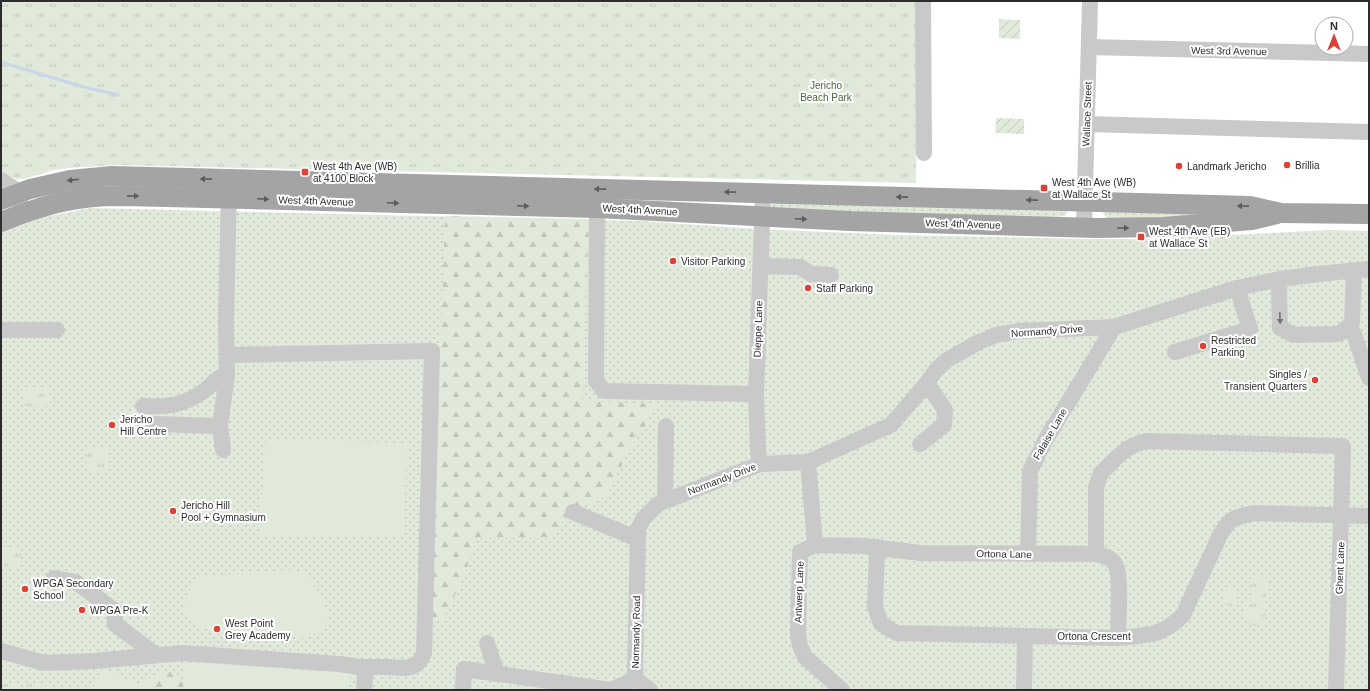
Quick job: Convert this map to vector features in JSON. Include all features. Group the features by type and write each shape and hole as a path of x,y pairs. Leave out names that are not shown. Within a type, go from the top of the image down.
{"main road":[{"name":"West 4th Avenue","path":"1,200 19,192 70,180 112,176 229,189 850,221 1084,228 1163,228 1252,220 1281,213"},
{"name":"West 4th Avenue","path":"9,215 62,202 94,197 229,189 763,193 1250,206 1281,213 1369,214"}],"street":[{"path":"923,1 924,153"},
{"name":"Wallace Street","path":"1084,228 1090,1"},
{"name":"West 3rd Avenue","path":"1089,47 1369,54"},
{"path":"1087,124 1369,132"},
{"path":"1,180 19,192 9,215"},
{"path":"223,450 220,426 227,375 229,189"},
{"name":"Dieppe Lane","path":"760,464 756,394 763,193"},
{"path":"597,208 596,380 604,391 756,394"},
{"path":"761,266 800,267 811,274 831,275"},
{"path":"1362,270 1348,330 1369,378"},
{"name":"Normandy Drive","path":"638,534 643,519 658,504 760,464 808,462 891,425 927,383 936,370 947,360 977,343 996,335 1019,332 1114,326 1237,288 1280,279 1362,270"},
{"path":"1280,279 1280,328 1294,335 1348,330"},
{"path":"1175,352 1250,329 1237,288"},
{"name":"Falaise Lane","path":"1028,554 1030,471 1046,440 1114,326"},
{"path":"1,330 57,330"},
{"path":"1,651 44,663 94,661 182,653 339,664 361,667 388,666 405,668 411,667 420,661 424,653 432,351 227,356"},
{"path":"143,406 173,406 189,400 205,390 218,378 227,375"},
{"path":"920,444 944,425 945,410 927,383"},
{"path":"155,424 220,426"},
{"path":"665,501 666,426"},
{"name":"Ghent Lane","path":"1096,554 1096,487 1098,479 1101,473 1130,446 1138,442 1343,446 1336,690"},
{"path":"808,462 815,545"},
{"path":"573,512 638,534"},
{"name":"Ortona Crescent","path":"877,547 875,607 881,624 897,633 1118,638 1154,634 1173,626 1183,615 1220,535 1227,524 1238,517 1255,513 1369,516"},
{"name":"Normandy Road","path":"463,690 464,669 611,690 635,679 638,534"},
{"name":"Ortona Lane","path":"815,545 877,547 920,553 1096,554 1108,557 1115,564 1118,575 1118,638"},
{"name":"Antwerp Lane","path":"815,545 800,552 798,634 800,646 805,657 842,690"},
{"path":"54,578 76,582 115,611 115,624 156,655"},
{"path":"1024,690 1025,636"},
{"path":"487,643 497,674"},
{"path":"361,667 364,675 364,690"},
{"path":"635,679 650,690"}],"green space":[{"name":"Jericho Beach Park","path":"1,1 918,1 916,183 116,165 54,170 24,179 17,179 1,172"},
{"path":"999,19 1020,20 1020,39 999,38"},
{"path":"996,118 1024,119 1024,134 995,133"},
{"path":"776,201 1068,210 1065,216 1042,218 770,208"},
{"path":"90,208 640,221 756,229 898,235 1085,239 1149,239 1330,230 1369,231 1369,690 1,690 1,232 44,217"},
{"path":"1102,211 1248,211 1173,219 1108,218"},
{"path":"445,216 589,219 582,401 658,404 627,454 607,496 572,511 548,538 477,538 464,577 443,619 432,619"},
{"path":"22,389 50,389 50,406 23,406"},
{"path":"266,439 407,443 404,536 259,535"},
{"path":"85,448 108,449 108,473 89,472 85,460"},
{"path":"1,546 22,549 19,568 1,565"},
{"path":"290,570 305,574 317,590 327,611 327,622 318,633 302,638 218,632 196,626 185,611 185,603 192,584 202,576"},
{"path":"1252,577 1268,578 1264,626 1251,625 1245,620 1246,602 1251,595"},
{"path":"1230,587 1234,588 1237,592 1236,606 1223,605 1224,591"},
{"path":"184,663 350,673 349,690 183,690"},
{"path":"103,668 146,688 146,690 92,690"},
{"path":"171,669 183,679 183,690 146,690 146,688 140,685 157,673"},
{"path":"1,682 19,686 18,690 1,690"},
{"path":"29,683 61,688 60,690 21,690"}],"waterway":[{"path":"1,62 80,86 118,95"}],"place":[{"name":"Brillia","path":"1287,165"},
{"name":"Landmark Jericho","path":"1179,166"},
{"name":"West 4th Ave (WB) at 4100 Block","path":"305,172"},
{"name":"West 4th Ave (WB) at Wallace St","path":"1044,188"},
{"name":"West 4th Ave (EB) at Wallace St","path":"1141,237"},
{"name":"Visitor Parking","path":"673,261"},
{"name":"Staff Parking","path":"808,288"},
{"name":"Restricted Parking","path":"1203,346"},
{"name":"Singles / Transient Quarters","path":"1315,380"},
{"name":"Jericho Hill Centre","path":"112,425"},
{"name":"Jericho Hill Pool + Gymnasium","path":"173,511"},
{"name":"WPGA Secondary School","path":"25,589"},
{"name":"WPGA Pre-K","path":"82,610"},
{"name":"West Point Grey Academy","path":"217,629"}]}
